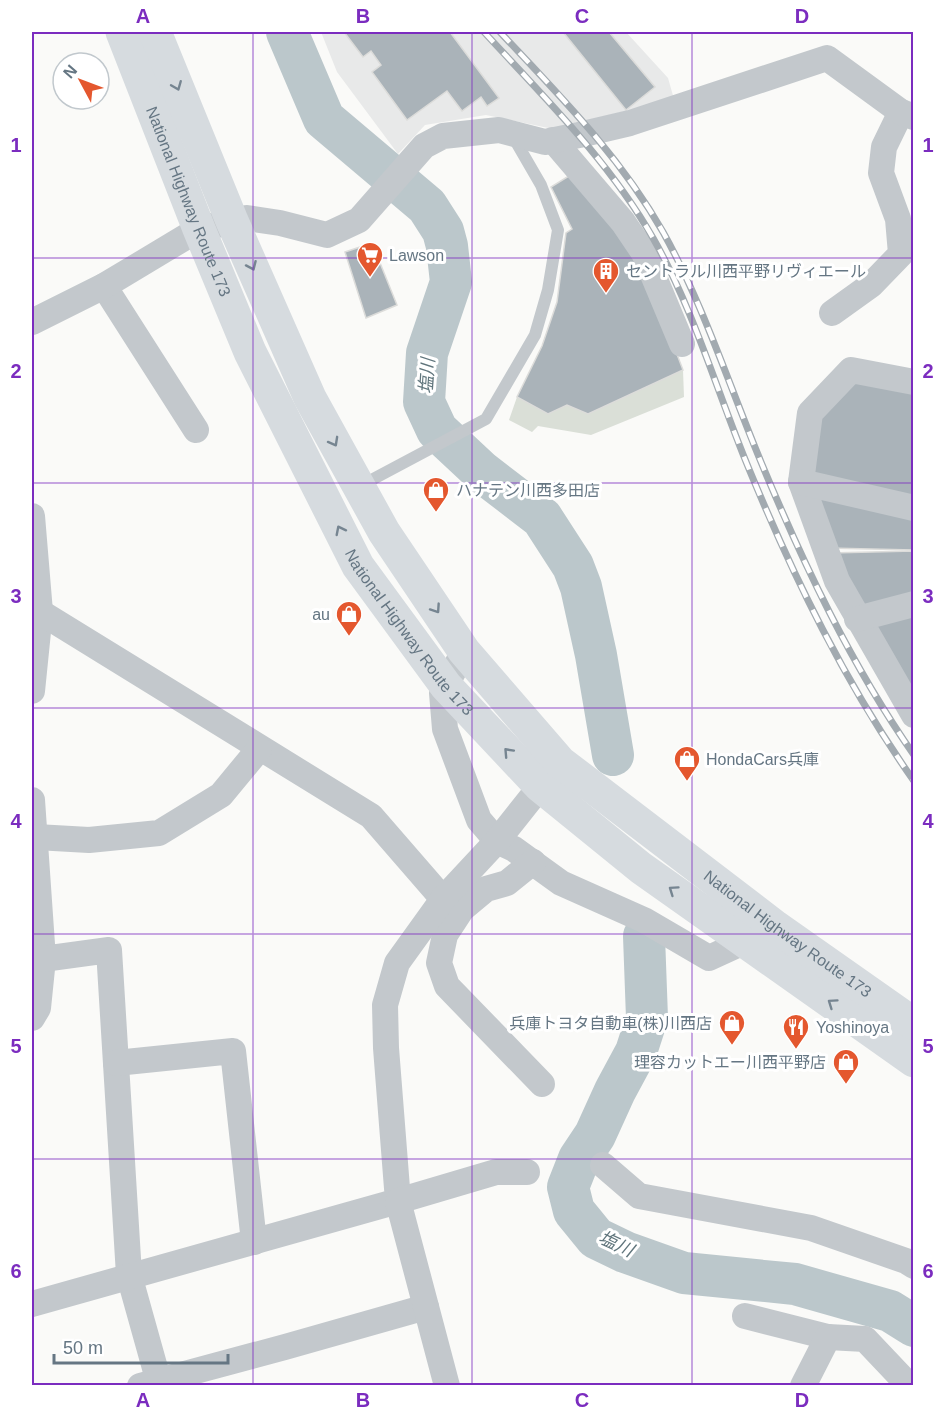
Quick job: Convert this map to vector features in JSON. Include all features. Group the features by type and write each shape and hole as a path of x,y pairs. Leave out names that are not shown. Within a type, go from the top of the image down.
{"highway":[{"name":"National Highway Route 173","path":"122,32 250,352 358,566 446,686 550,774 641,868 914,1061"},
{"name":"National Highway Route 173","path":"155,32 232,221 310,398 384,532 550,774 776,927 914,1024"}],"street":[{"path":"32,322 104,286 199,228 247,219 280,223 327,235 359,220 424,146 443,136 499,130 544,142 630,123 827,58 907,114 884,147 881,173 898,219 901,254 871,285 832,313"},
{"path":"553,140 623,222 644,254 682,344"},
{"path":"104,286 196,430"},
{"path":"914,382 852,370 810,413 801,482 837,581 914,716"},
{"path":"801,482 914,507"},
{"path":"32,516 40,612 32,691"},
{"path":"857,619 914,604"},
{"path":"40,612 371,816 443,899"},
{"path":"464,651 442,693 445,729 479,820 497,841 514,849 561,883 644,920 709,958 776,927"},
{"path":"36,837 90,840 159,833 221,795 259,748"},
{"path":"447,1386 398,1201 386,1048 385,1005 397,963 443,899 497,841 550,774"},
{"path":"32,800 36,837 38,958 38,1008 32,1018"},
{"path":"533,862 507,883 486,889 462,909 445,935 439,963 447,986 542,1084"},
{"path":"38,958 109,950 130,1277 152,1384 426,1307"},
{"path":"116,1063 233,1051 254,1242"},
{"path":"603,1165 639,1196 811,1228 906,1261 914,1266"},
{"path":"32,1304 496,1172 527,1172"},
{"path":"745,1316 828,1336 865,1339 902,1377 906,1386"},
{"path":"803,1386 828,1336"}],"lane":[{"path":"359,487 486,419 535,335 548,290 558,230 541,185 512,134"}],"shaded area":[{"path":"321,32 626,32 668,78 674,99 553,129 486,115 425,125 398,154 337,72"},
{"path":"683,370 684,397 591,435 538,426 532,432 509,420 517,397 548,414 567,405 588,414"}],"building":[{"path":"344,32 450,32 499,98 487,106 481,97 462,111 447,91 407,120 372,72 381,65 371,51 363,57"},
{"path":"563,32 609,32 655,87 626,110"},
{"name":"セントラル川西平野リヴィエール","path":"572,174 624,233 651,286 683,370 588,414 567,405 548,414 517,397 542,346 557,302 566,233 572,229 551,187"},
{"name":"Lawson","path":"372,243 397,305 366,318 345,252"},
{"path":"851,370 914,382 914,508 801,482 810,413"},
{"path":"805,491 914,513 914,550 828,548"},
{"path":"914,551 914,604 862,618 830,553"},
{"path":"914,606 914,715 861,625"}],"waterway":[{"name":"塩川","path":"287,32 324,119 427,206 443,231 451,282 427,353 424,402 437,430 482,472 542,518 573,566 581,587 596,655 613,755"},
{"name":"塩川","path":"644,936 647,1018 636,1052 595,1135 579,1159 568,1187 574,1211 596,1238 625,1252 684,1273 795,1284 890,1311 914,1326"}],"railway":[{"path":"484,32 575,130 616,182 653,238 681,294 737,440 803,590 866,707 914,781"},
{"path":"500,32 588,127 627,177 663,232 691,287 761,462 811,575 869,685 914,755"}],"place":[{"name":"Lawson","path":"370,278"},
{"name":"セントラル川西平野リヴィエール","path":"606,294"},
{"name":"ハナテン川西多田店","path":"436,513"},
{"name":"au","path":"349,637"},
{"name":"HondaCars兵庫","path":"687,782"},
{"name":"兵庫トヨタ自動車(株)川西店","path":"732,1046"},
{"name":"Yoshinoya","path":"796,1050"},
{"name":"理容カットエー川西平野店","path":"846,1085"}]}
